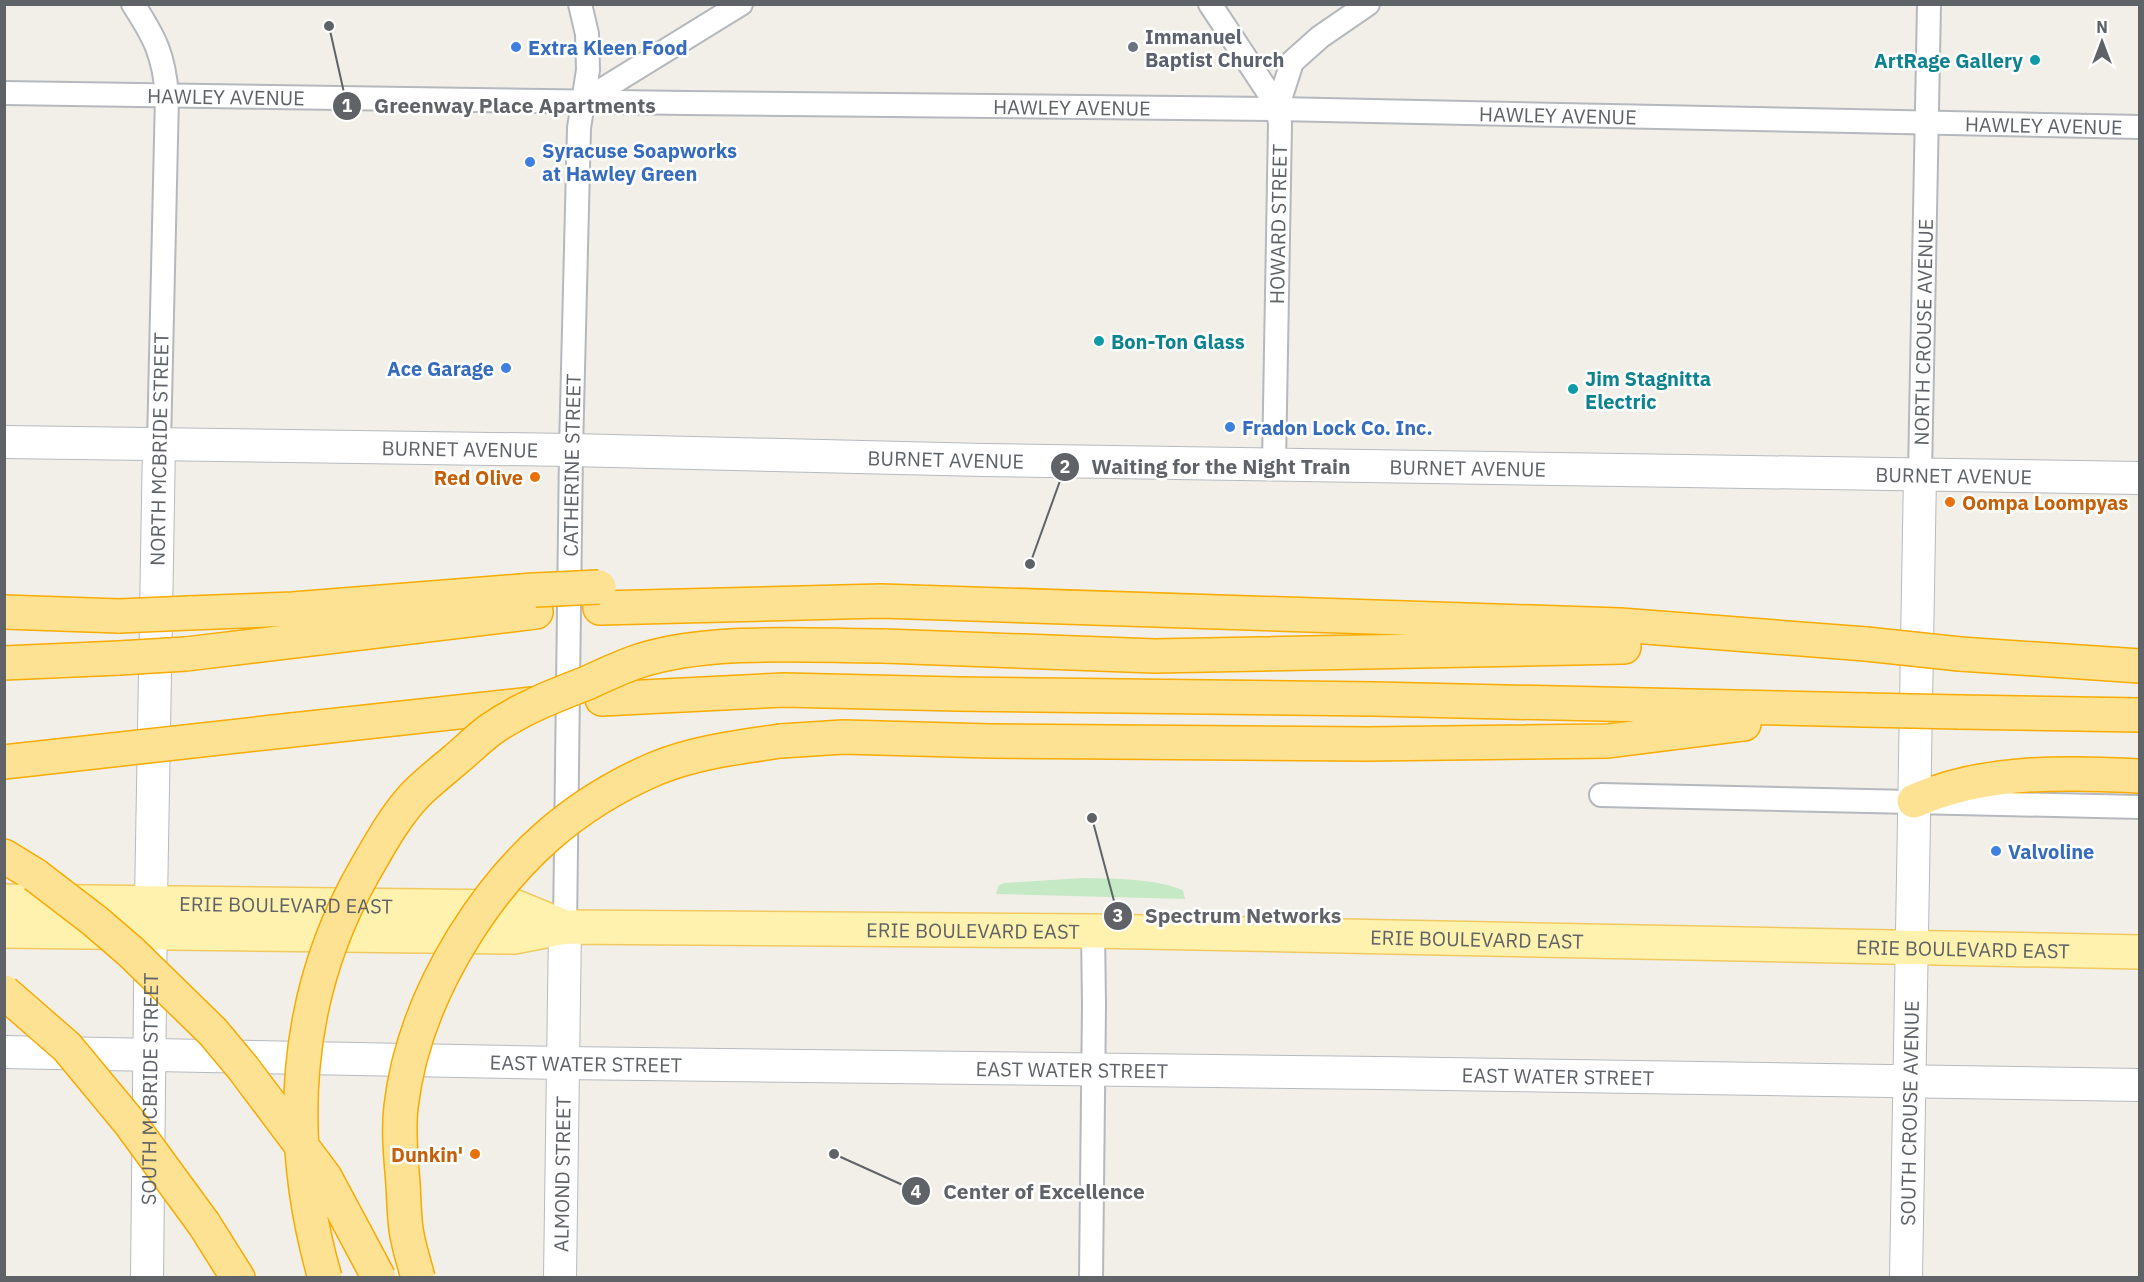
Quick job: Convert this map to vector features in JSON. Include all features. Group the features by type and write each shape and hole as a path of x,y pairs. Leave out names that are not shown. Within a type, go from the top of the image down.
{"highway":[{"path":"4,612 119,615 599,598 881,601 1620,625 1866,644 1960,654 2139,666"},
{"path":"4,663 186,654 536,601"},
{"path":"325,1278 313,1236 303,1176 300,1115 306,1031 332,938 349,898 384,837 416,794 489,731 526,707 639,661 677,652 745,645 884,646 1155,656 1587,646 1753,648 1866,644"},
{"path":"4,762 532,704 784,690 1386,699 2139,715"},
{"path":"418,1278 406,1230 400,1136 401,1108 411,1052 442,972 484,904 512,869 536,846 578,811 619,786 659,768 700,755 781,741 843,737 990,741 1368,744 1608,741 1865,710"},
{"path":"1914,801 1955,785 2006,776 2057,773 2139,776"},
{"path":"4,856 35,875 131,952 213,1032 325,1177 379,1278"},
{"path":"4,992 67,1047 130,1123 204,1224 238,1278"}],"main road":[{"name":"ERIE BOULEVARD EAST","path":"4,901 151,917"},
{"name":"ERIE BOULEVARD EAST","path":"4,931 151,917 516,908 565,927 1092,931 2139,952"}],"street":[{"name":"NORTH MCBRIDE STREET","path":"133,4 160,51 167,96 151,917"},
{"name":"CATHERINE STREET","path":"565,927 571,450 579,128 588,70 587,34 580,4"},
{"path":"582,102 741,4"},
{"name":"HOWARD STREET","path":"1210,4 1276,104 1280,123 1274,464"},
{"path":"1277,109 1292,62 1320,37 1368,4"},
{"name":"NORTH CROUSE AVENUE","path":"1911,947 1929,4"},
{"name":"HAWLEY AVENUE","path":"4,93 1277,109 2139,127"},
{"name":"BURNET AVENUE","path":"4,442 2139,478"},
{"path":"1601,795 2139,807"},
{"name":"SOUTH MCBRIDE STREET","path":"147,1278 151,917"},
{"name":"ALMOND STREET","path":"560,1278 565,927"},
{"path":"1091,1278 1092,931"},
{"name":"SOUTH CROUSE AVENUE","path":"1906,1278 1911,947"},
{"name":"EAST WATER STREET","path":"4,1052 563,1063 2139,1085"}],"green space":[{"path":"1084,878 1159,883 1183,890 1185,899 996,894 999,885 1004,883"}],"place":[{"name":"Greenway Place Apartments","path":"329,26"},
{"name":"Extra Kleen Food","path":"516,47"},
{"name":"Immanuel Baptist Church","path":"1133,47"},
{"name":"ArtRage Gallery","path":"2035,60"},
{"name":"Syracuse Soapworks at Hawley Green","path":"530,162"},
{"name":"Bon-Ton Glass","path":"1099,341"},
{"name":"Ace Garage","path":"506,368"},
{"name":"Jim Stagnitta Electric","path":"1573,389"},
{"name":"Fradon Lock Co. Inc.","path":"1230,427"},
{"name":"Red Olive","path":"535,477"},
{"name":"Oompa Loompyas","path":"1950,502"},
{"name":"Waiting for the Night Train","path":"1030,564"},
{"name":"Spectrum Networks","path":"1092,818"},
{"name":"Valvoline","path":"1996,851"},
{"name":"Dunkin'","path":"475,1154"},
{"name":"Center of Excellence","path":"834,1154"}]}
